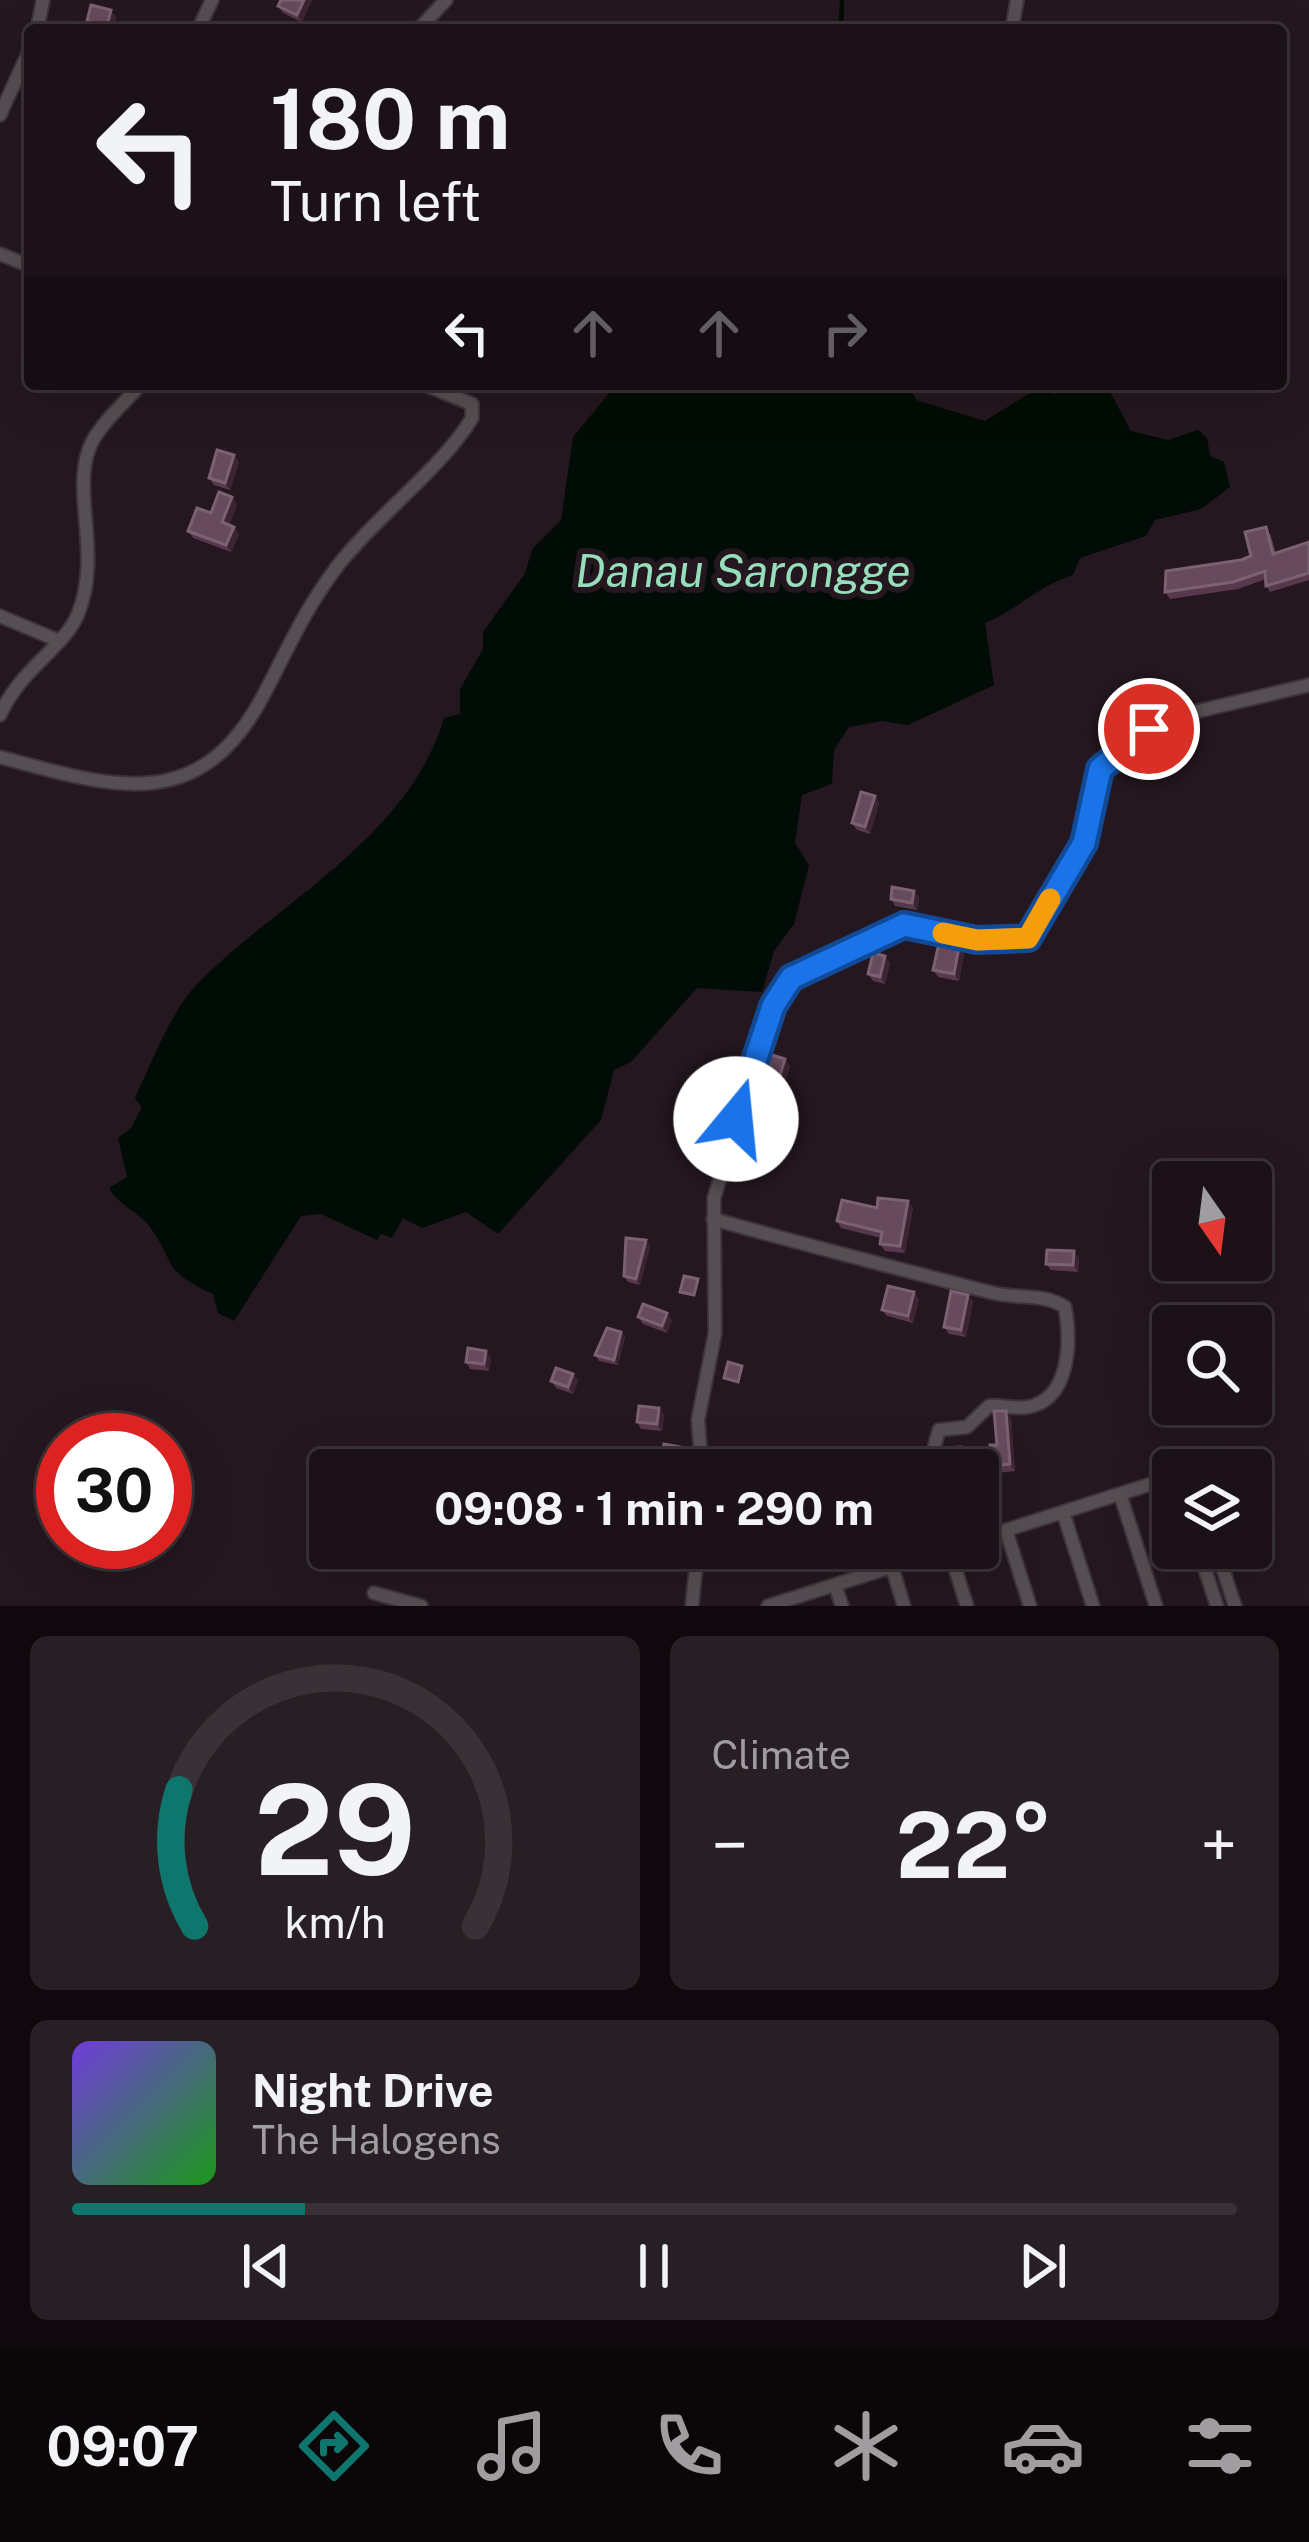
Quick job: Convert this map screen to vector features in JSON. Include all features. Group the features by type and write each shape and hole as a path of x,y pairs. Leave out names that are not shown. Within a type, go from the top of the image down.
{"street":[{"path":"424,24 446,0"},
{"path":"0,115 23,75"},
{"path":"0,716 20,676 77,616 88,569 90,532 83,478 89,446 136,390"},
{"path":"0,757 87,779 136,784 183,778 225,754 263,695 289,637 332,573 472,418 472,404 438,390"},
{"path":"0,616 57,640"},
{"path":"700,1449 698,1420 715,1333 712,1219 749,1078 773,1006 791,978 904,925 977,940 1028,938 1084,843 1100,769 1107,761 1149,729 1186,714 1309,685"},
{"path":"712,1219 857,1260 1002,1295 1054,1300 1065,1307 1066,1366 1060,1382 1029,1406 989,1406 967,1427 939,1430 934,1449"},
{"path":"999,1533 1152,1484"},
{"path":"1120,1494 1156,1606"},
{"path":"1063,1512 1093,1606"},
{"path":"1006,1531 1030,1606"},
{"path":"692,1606 696,1569"},
{"path":"775,1605 886,1569"},
{"path":"893,1569 904,1606"},
{"path":"957,1569 968,1606"},
{"path":"1205,1569 1217,1606"},
{"path":"1223,1569 1235,1606"},
{"path":"835,1585 842,1606"},
{"path":"374,1593 421,1606"}],"water":[{"name":"Danau Sarongge","path":"612,390 912,390 916,400 985,421 1035,390 1056,394 1109,390 1131,431 1168,440 1198,430 1207,438 1210,456 1224,462 1230,487 1201,509 1155,520 1146,536 1080,558 1073,575 985,623 994,685 908,725 882,721 849,727 834,750 832,784 802,795 795,843 809,865 794,924 774,951 762,992 697,988 631,1062 614,1070 601,1120 498,1234 466,1212 422,1228 403,1218 392,1238 381,1234 377,1240 321,1214 301,1216 234,1321 218,1313 213,1294 177,1273 150,1227 109,1188 127,1177 118,1138 131,1128 142,1107 135,1098 164,1035 192,990 374,831 427,760 444,718 460,714 460,689 483,649 483,632 524,575 533,548 561,520 573,437"}],"building":[{"path":"281,0 304,0 297,15 278,6"},
{"path":"91,5 111,10 108,24 87,21"},
{"path":"217,450 234,455 225,483 209,478"},
{"path":"219,492 232,497 222,522 234,527 226,545 188,531 197,508 211,513"},
{"path":"1266,527 1273,554 1309,542 1309,573 1266,586 1265,571 1233,582 1165,592 1166,571 1251,556 1245,532"},
{"path":"861,792 875,796 865,827 852,823"},
{"path":"892,887 914,891 912,903 891,899"},
{"path":"939,943 959,947 954,974 933,970"},
{"path":"873,953 885,956 880,977 868,974"},
{"path":"769,1054 785,1059 777,1085 760,1079"},
{"path":"878,1198 908,1201 900,1246 880,1244 882,1232 837,1221 842,1200 877,1208"},
{"path":"626,1238 646,1240 636,1279 624,1276"},
{"path":"1047,1250 1074,1251 1073,1265 1046,1264"},
{"path":"684,1276 698,1279 694,1295 680,1292"},
{"path":"888,1286 914,1292 908,1316 882,1310"},
{"path":"951,1291 968,1295 961,1330 944,1327"},
{"path":"643,1304 667,1313 662,1326 638,1317"},
{"path":"607,1328 621,1332 614,1360 595,1355"},
{"path":"468,1348 486,1351 484,1364 466,1362"},
{"path":"728,1362 742,1366 738,1382 724,1378"},
{"path":"556,1368 573,1374 568,1387 551,1381"},
{"path":"639,1406 659,1408 657,1424 637,1422"},
{"path":"994,1411 1006,1411 1010,1464 999,1465 999,1449 990,1445 997,1445"}],"waterway":[{"path":"841,24 842,0"}],"slow traffic":[{"path":"943,933 977,940 1028,938 1050,899"}],"route":[{"path":"736,1119 773,1006 791,978 840,958 889,928 904,925 977,940 1028,938 1084,843 1100,769 1149,729"}]}
